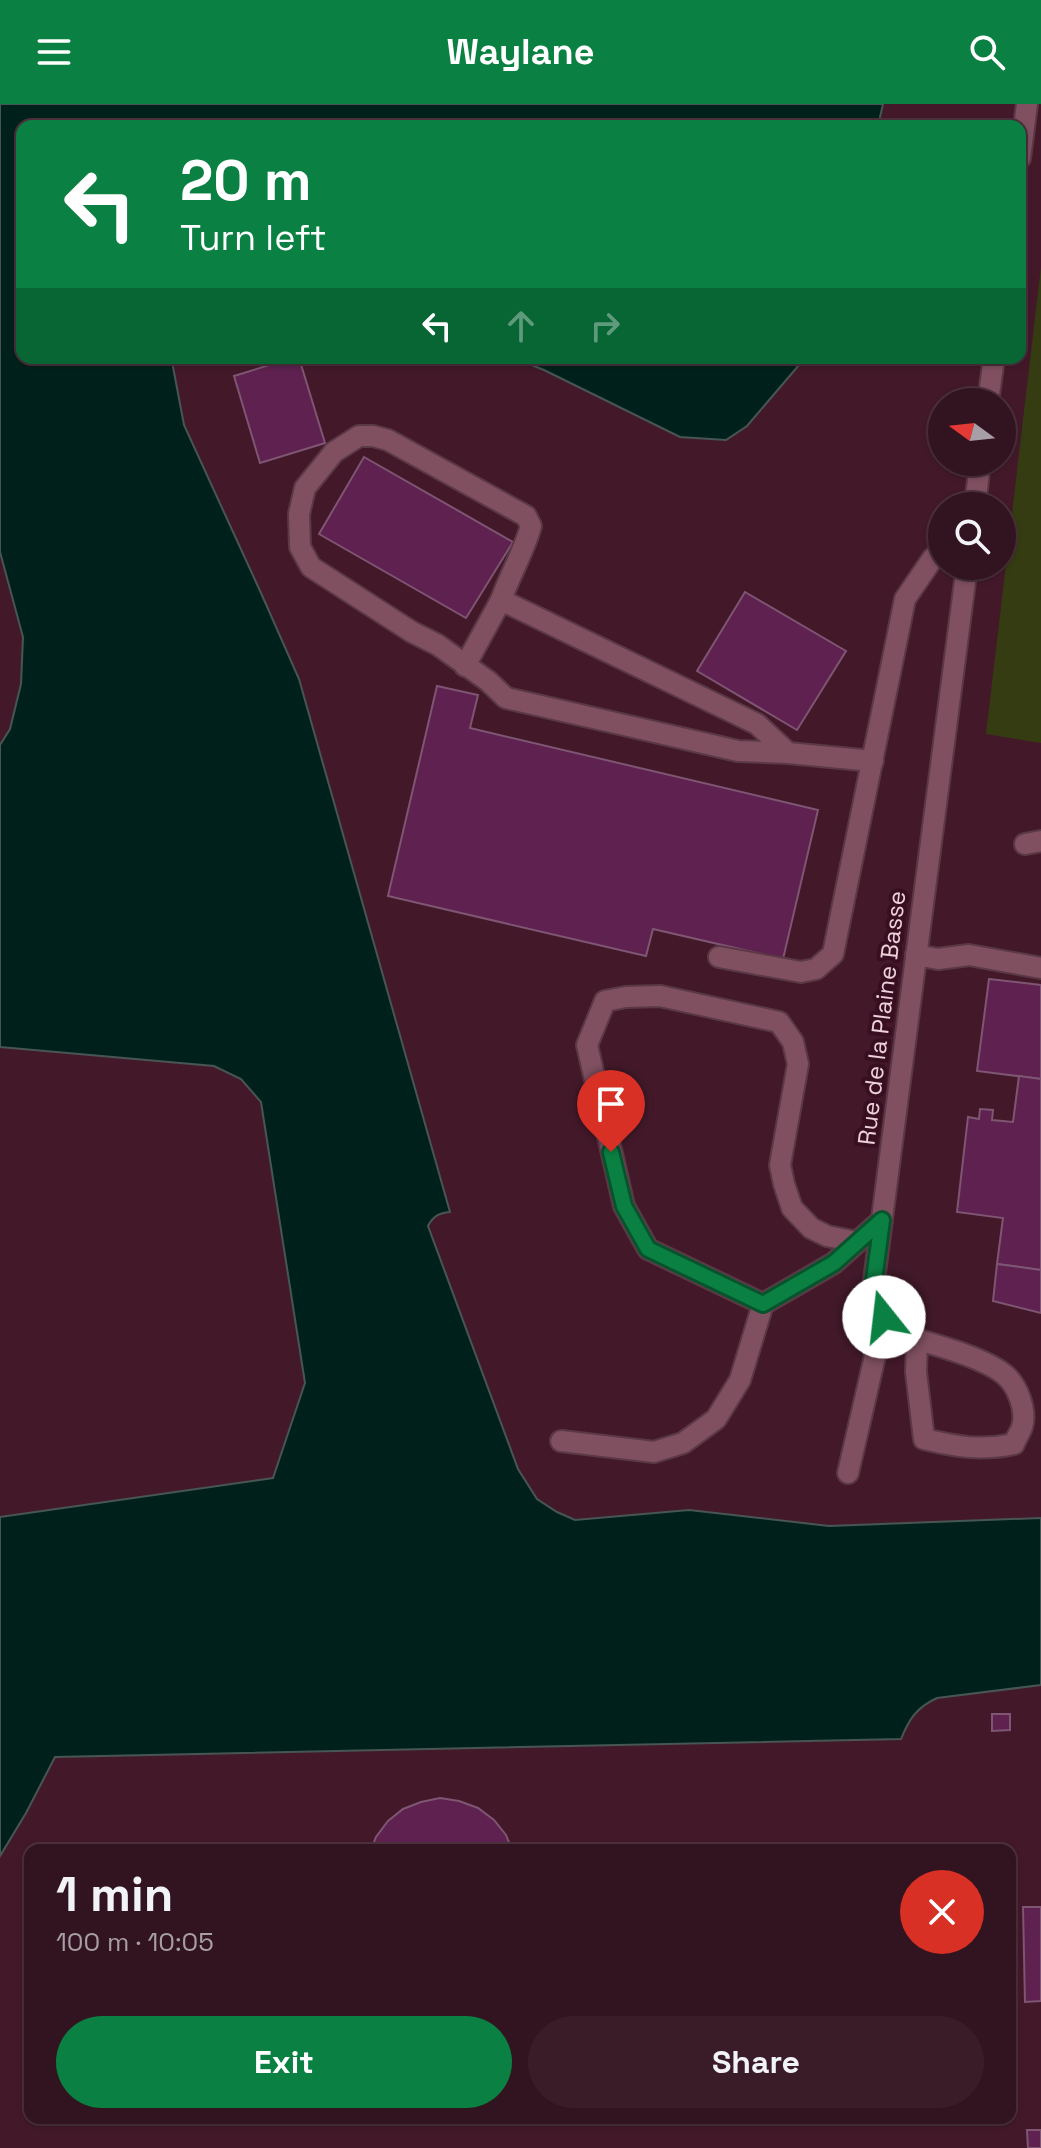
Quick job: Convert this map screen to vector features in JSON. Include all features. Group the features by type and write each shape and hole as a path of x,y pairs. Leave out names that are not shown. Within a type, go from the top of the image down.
{"street":[{"path":"990,388 993,364"},
{"path":"465,666 501,600 531,526 526,516 388,440 359,436 334,452 305,488 299,514 300,547 311,567 412,632 438,645 506,698 738,751 873,761"},
{"path":"719,957 801,972 816,969 833,954 905,599 928,565"},
{"name":"Rue de la Plaine Basse","path":"848,1473 884,1317 873,1288 965,580"},
{"path":"501,600 757,724 788,753"},
{"path":"916,955 938,959 969,955 1041,968"},
{"path":"763,1304 648,1249 624,1206 587,1045 605,1001 660,996 779,1022 793,1042 798,1064 780,1165 792,1208 811,1228 827,1236 857,1242"},
{"path":"561,1441 654,1452 683,1443 716,1419 740,1380 763,1304 834,1263 882,1220"},
{"path":"882,1329 982,1360 1007,1377 1022,1403 1023,1425 1014,1444 991,1449 956,1447 924,1439 916,1372 917,1340"}],"green space":[{"path":"1041,267 1041,743 986,734 1004,580 1016,580 1015,492"}],"shaded area":[{"path":"0,104 883,104 879,120 16,120 16,364 173,364 184,425 299,679 450,1212 437,1216 428,1226 518,1469 537,1499 575,1520 689,1510 829,1526 1041,1518 1041,1685 937,1698 914,1714 901,1739 55,1757 0,1856 0,1517 273,1478 305,1383 261,1102 241,1079 214,1066 0,1047 0,745 10,729 21,684 23,637 0,552"},
{"path":"529,364 800,364 747,426 726,440 680,437"}],"building":[{"path":"273,364 301,364 325,443 260,463 234,376"},
{"path":"364,457 513,542 466,618 319,534"},
{"path":"745,592 846,651 797,730 697,671"},
{"path":"437,686 478,695 470,728 818,810 783,959 653,929 646,956 388,896"},
{"path":"989,979 1041,985 1041,1079 977,1071"},
{"path":"1019,1076 1041,1079 1041,1270 997,1264 1003,1218 957,1212 968,1117 979,1119 980,1109 993,1110 992,1120 1013,1122"},
{"path":"997,1264 1041,1270 1041,1313 993,1301"},
{"path":"992,1714 1010,1714 1010,1730 992,1731"},
{"path":"440,1798 478,1808 494,1820 510,1844 373,1844 388,1821 403,1809"},
{"path":"1023,1907 1041,1907 1041,2001 1025,2002"},
{"path":"1027,2130 1041,2130 1041,2148 1028,2148"}],"route":[{"path":"611,1152 624,1206 648,1249 763,1304 834,1263 882,1220 873,1288 884,1317"}]}
